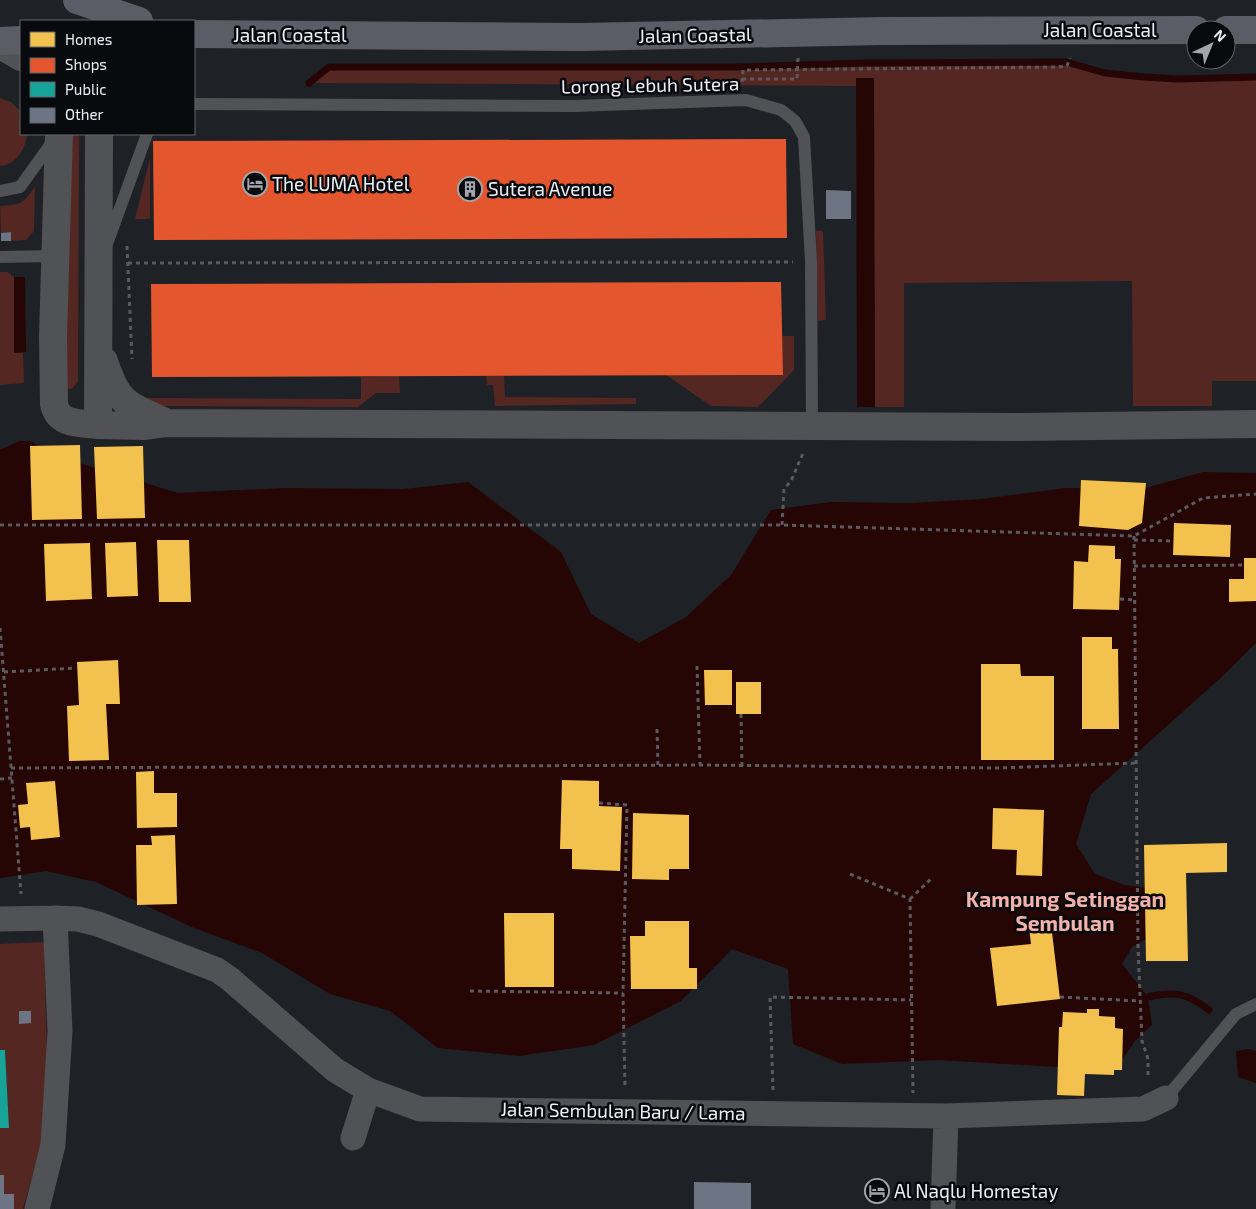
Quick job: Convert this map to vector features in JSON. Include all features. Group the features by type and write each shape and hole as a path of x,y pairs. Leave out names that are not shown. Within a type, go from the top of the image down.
{"highway":[{"path":"77,0 136,20"},
{"name":"Jalan Coastal","path":"195,34 580,37 884,31 1186,30"},
{"path":"1236,30 1256,30"},
{"path":"0,41 20,40"}],"street":[{"path":"0,45 20,56"},
{"path":"58,135 57,256 53,336 56,412 67,422 145,426 167,423 1019,427 1256,424"},
{"path":"98,425 99,135"},
{"path":"99,343 116,393 132,407 167,423"},
{"path":"37,1209 51,1160 54,1135 60,1031 55,918"},
{"name":"Jalan Sembulan Baru / Lama","path":"0,919 78,919 98,924 216,970 244,991 335,1070 368,1090 420,1109 946,1116 1142,1109 1166,1098"},
{"path":"353,1138 368,1090"},
{"path":"943,1209 946,1116"}],"lane":[{"name":"Lorong Lebuh Sutera","path":"195,104 574,106 746,100 780,110 795,121 804,138 811,261 810,425"},
{"path":"0,191 20,187 34,171 57,135"},
{"path":"99,266 147,135"},
{"path":"0,258 57,256"},
{"name":"Jalan Sembulan Baru / Lama","path":"1166,1098 1236,1014 1256,1004"}],"path":[{"path":"798,79 742,79 743,70 1057,67 1067,66 1070,58"},
{"path":"126,237 132,362"},
{"path":"128,263 811,261"},
{"path":"782,525 784,489 791,481 801,462 810,425"},
{"path":"1134,538 1203,498 1256,494"},
{"path":"0,525 782,525 1174,541"},
{"path":"1134,538 1135,764 1140,1001 1142,1041 1148,1059 1142,1109"},
{"path":"1134,566 1244,565"},
{"path":"1120,599 1134,600"},
{"path":"0,628 1,662 4,672 19,878"},
{"path":"697,666 700,766"},
{"path":"4,672 76,668"},
{"path":"741,714 742,766"},
{"path":"657,729 658,766"},
{"path":"11,768 742,766 998,768 1135,764"},
{"path":"0,779 12,778"},
{"path":"599,803 627,805 623,993 625,1095"},
{"path":"850,874 910,899"},
{"path":"913,1098 910,899 933,876"},
{"path":"470,991 623,993"},
{"path":"773,1099 770,996 911,1000"},
{"path":"1060,997 1140,1001"}],"shaded area":[{"path":"1066,62 1136,77 1179,79 1256,77 1256,381 1212,381 1212,406 1133,406 1132,281 904,283 904,407 875,407 873,78 856,78 856,86 309,83 329,67 738,67 865,63"},
{"path":"856,78 874,78 875,407 857,407"},
{"path":"0,98 11,102 19,110 20,135 27,135 25,145 19,155 11,163 0,166"},
{"path":"65,135 79,135 78,381 72,389 67,389"},
{"path":"150,158 150,219 135,219"},
{"path":"35,186 34,231 26,240 11,241 11,232 1,233 0,206 21,202 28,197"},
{"path":"816,231 823,231 826,320 818,321"},
{"path":"0,272 7,272 14,277 14,352 23,353 24,383 0,385"},
{"path":"14,277 25,277 26,352 14,353"},
{"path":"782,336 794,336 794,370 758,407 711,406 666,375 783,375"},
{"path":"399,376 400,393 376,393 358,407 146,406 144,398 361,399 361,377"},
{"path":"486,376 504,376 505,397 636,398 636,404 495,406 493,385 487,385"},
{"path":"19,441 30,441 53,455 178,493 285,488 404,489 468,482 561,552 591,614 639,643 686,617 731,575 771,510 831,502 911,503 982,499 1066,488 1142,489 1203,472 1256,473 1256,643 1226,673 1091,794 1076,844 1095,874 1125,885 1148,888 1160,931 1132,947 1122,964 1148,997 1152,1025 1135,1041 1117,1067 1074,1068 939,1060 842,1064 793,1044 788,969 732,949 681,1001 594,1045 519,1056 438,1048 390,1011 330,994 262,953 194,928 96,882 46,871 0,878 0,450"},
{"path":"44,942 48,1093 40,1149 23,1209 14,1209 4,1194 4,1175 0,1175 0,1128 9,1128 5,1051 0,1050 0,944"},
{"path":"1249,1049 1256,1051 1256,1083 1238,1077 1236,1051"}],"building: Homes":[{"path":"80,445 82,519 32,520 30,446"},
{"path":"143,446 145,518 97,519 94,447"},
{"path":"1081,480 1146,483 1142,523 1128,530 1079,526"},
{"path":"1174,523 1231,525 1230,557 1173,555"},
{"path":"157,540 189,540 191,602 159,602"},
{"path":"136,542 138,596 107,597 105,543"},
{"path":"90,543 92,599 46,601 44,544"},
{"path":"1089,545 1115,546 1115,559 1121,559 1119,610 1073,609 1074,561 1088,562"},
{"path":"1244,558 1256,558 1256,601 1229,602 1229,579 1244,579"},
{"path":"1082,637 1112,637 1112,649 1118,649 1119,729 1082,729"},
{"path":"118,660 120,704 106,704 109,760 69,761 67,706 79,705 77,662"},
{"path":"981,664 1020,664 1021,676 1054,676 1054,760 981,760"},
{"path":"704,670 732,670 732,705 705,705"},
{"path":"736,682 761,682 761,714 736,714"},
{"path":"154,771 154,793 177,793 177,827 137,828 136,772"},
{"path":"562,780 599,781 599,806 622,807 620,871 572,869 572,849 560,849"},
{"path":"55,781 60,837 31,840 30,827 20,828 18,805 28,804 26,783"},
{"path":"993,808 1044,810 1042,876 1016,875 1017,850 992,849"},
{"path":"633,813 689,815 689,869 669,869 669,880 632,879"},
{"path":"175,835 177,904 137,905 136,845 152,845 151,836"},
{"path":"1227,843 1227,872 1186,873 1188,961 1146,961 1144,845"},
{"path":"504,913 554,913 554,987 505,987"},
{"path":"645,921 689,921 689,968 697,968 697,989 631,989 630,936 645,936"},
{"path":"1051,924 1060,999 997,1006 990,948 1031,944 1029,927"},
{"path":"1087,1009 1099,1009 1099,1016 1115,1017 1115,1028 1123,1029 1122,1070 1114,1070 1114,1075 1085,1074 1084,1096 1057,1095 1059,1027 1062,1027 1063,1012 1087,1013"}],"building: Shops":[{"name":"Sutera Avenue","path":"786,139 787,238 154,240 153,141"},
{"path":"781,282 783,375 152,377 151,284"}],"building: Public":[{"path":"0,1050 5,1050 9,1128 0,1128"}],"building: Other":[{"path":"826,190 851,191 851,219 826,219"},
{"path":"11,232 11,241 1,241 1,233"},
{"path":"19,1011 31,1011 31,1023 19,1024"},
{"path":"0,1175 4,1175 4,1194 14,1194 14,1209 0,1209"},
{"path":"694,1182 751,1183 751,1209 694,1209"}],"waterway":[{"path":"309,83 329,67 738,67 865,63 1066,62 1105,73 1144,77 1178,79 1256,77"},
{"path":"1148,997 1165,994 1180,995 1194,1000 1209,1010"}],"place":[{"name":"The LUMA Hotel","path":"255,184"},
{"name":"Sutera Avenue","path":"470,189"},
{"name":"Al Naqlu Homestay","path":"877,1191"}],"district":[{"name":"Kampung Setinggan Sembulan","path":"1065,912"}]}
